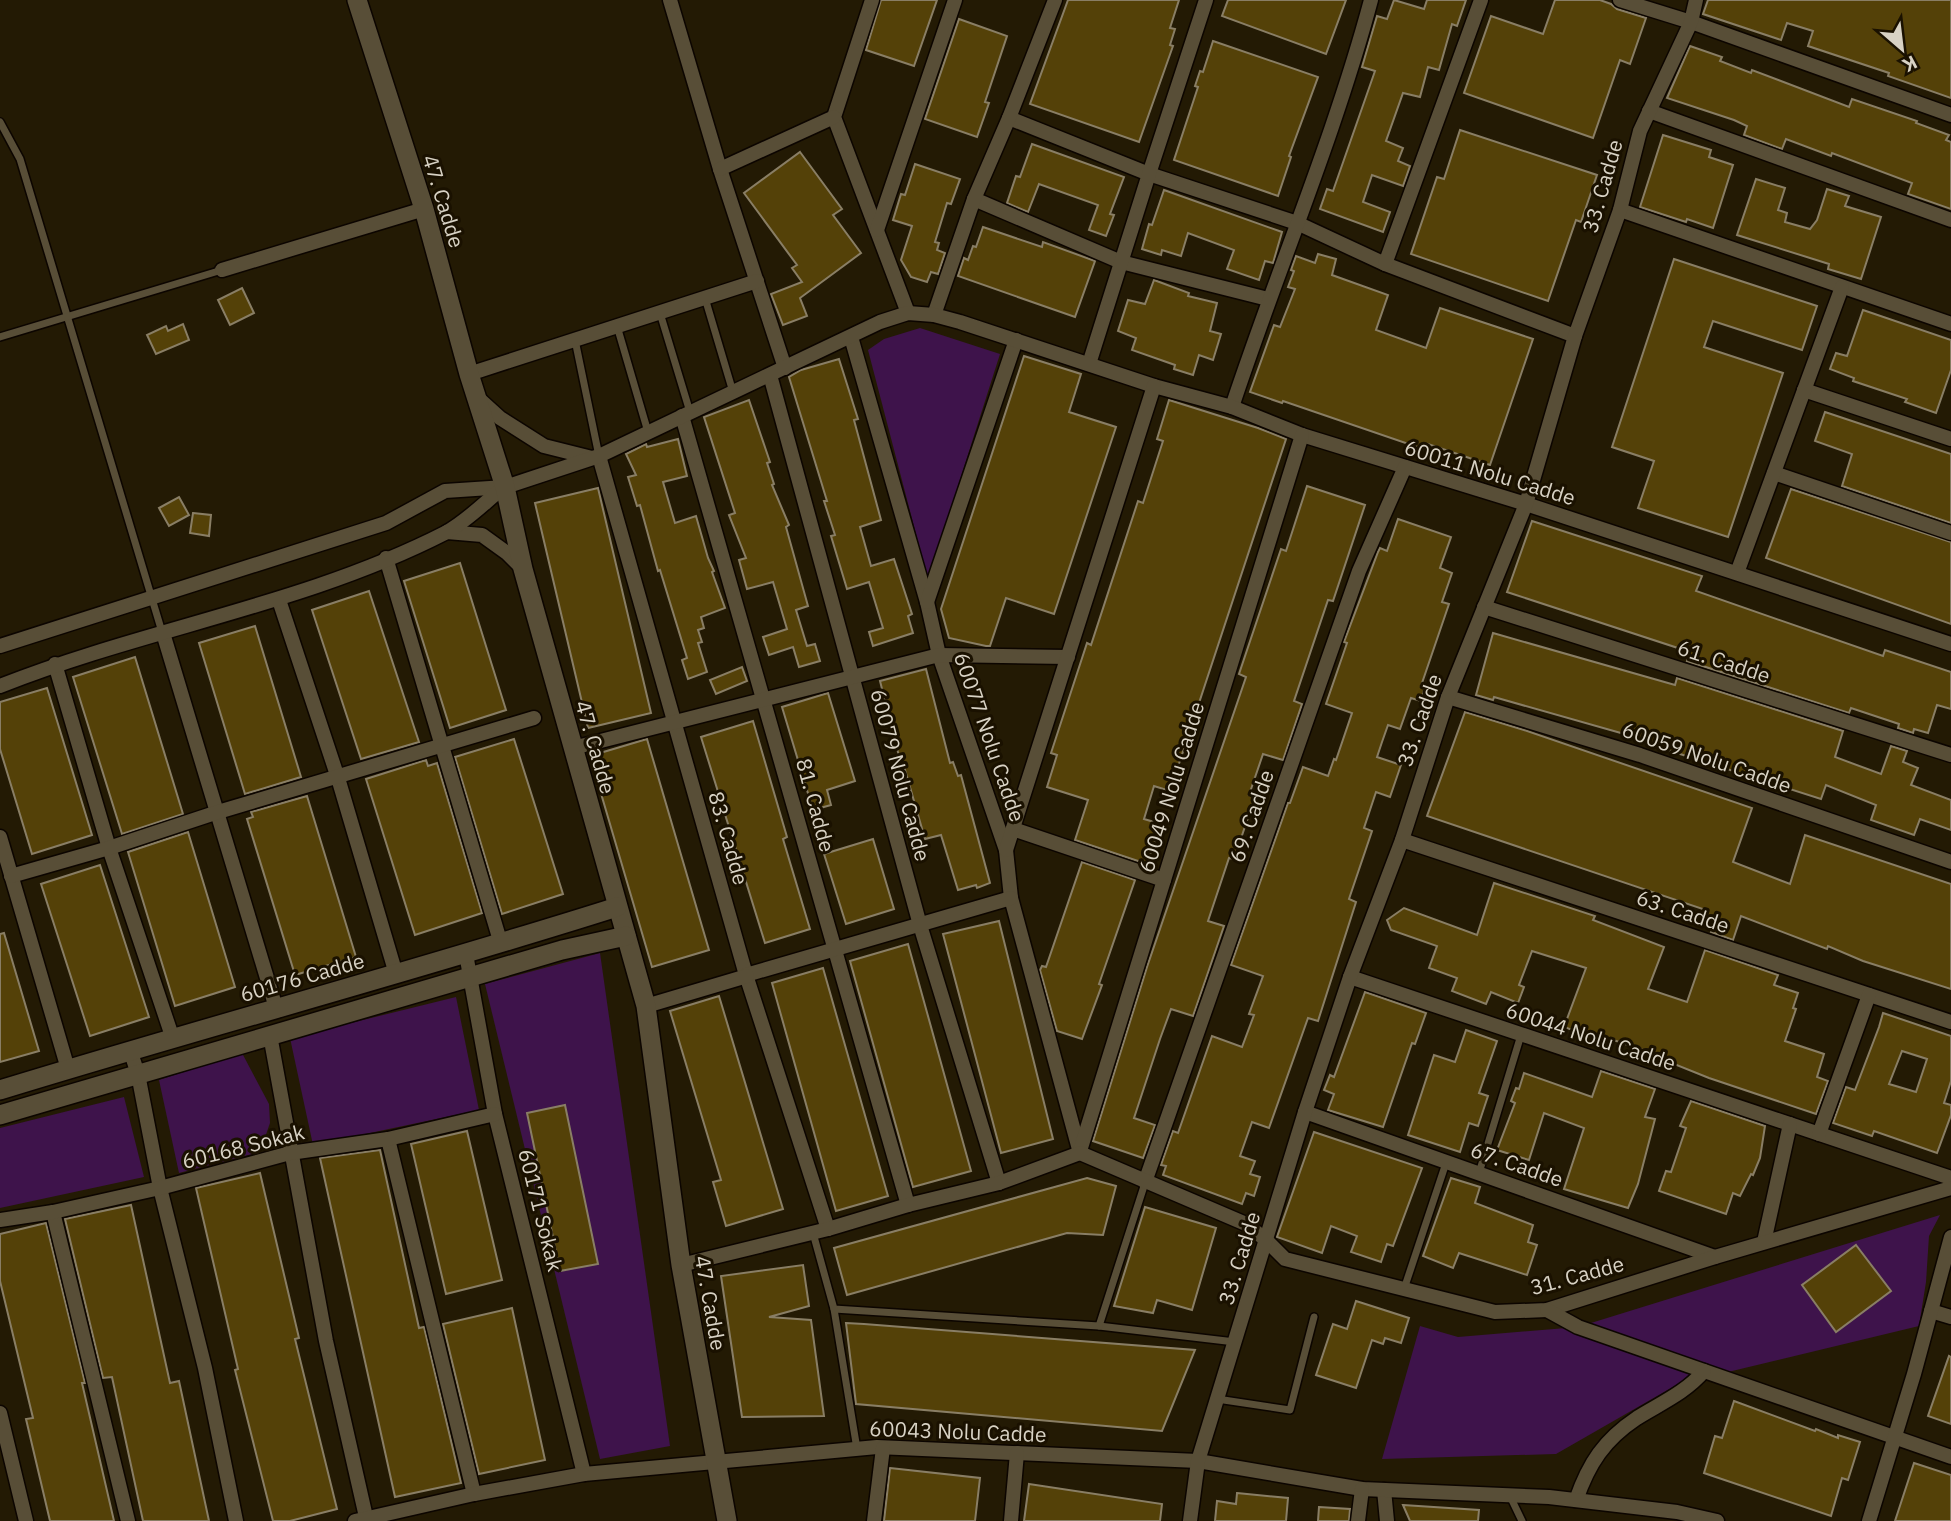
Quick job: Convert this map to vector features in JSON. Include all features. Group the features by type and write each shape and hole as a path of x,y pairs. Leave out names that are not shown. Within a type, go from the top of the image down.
{"street":[{"name":"47. Cadde","path":"357,0 424,209 470,374 505,486 523,569 646,1006 681,1265 727,1521"},
{"path":"670,0 720,169 785,368"},
{"path":"0,646 386,523 445,491 505,486 596,457 880,322 908,313 834,117 872,0"},
{"path":"877,230 955,0"},
{"path":"933,316 974,199 1055,0"},
{"path":"1089,365 1206,0"},
{"path":"1232,407 1268,299 1355,61 1371,0"},
{"path":"1385,264 1481,0"},
{"path":"1620,0 1691,22 1951,115"},
{"name":"33. Cadde","path":"1190,1521 1198,1461 1305,1112 1350,977 1402,840 1448,697 1526,504 1575,336 1620,210 1640,131 1691,22 1696,0"},
{"path":"1649,111 1951,219"},
{"path":"720,169 834,117"},
{"path":"1009,118 1149,174 1297,223 1385,264 1575,336"},
{"path":"974,199 1121,262 1268,299"},
{"path":"222,270 424,209"},
{"path":"1620,210 1951,324"},
{"path":"470,374 757,281"},
{"path":"1737,573 1842,286"},
{"name":"60011 Nolu Cadde","path":"908,313 933,316 1016,340 1154,386 1232,407 1302,435 1526,504 1951,644"},
{"name":"60077 Nolu Cadde","path":"851,337 927,602 939,655 1006,850 1011,898 1080,1153"},
{"path":"927,602 1016,340"},
{"name":"60079 Nolu Cadde","path":"770,375 920,925 999,1183"},
{"path":"1006,850 1154,386"},
{"path":"1804,390 1951,439"},
{"path":"477,397 500,418 544,446 596,457"},
{"name":"81. Cadde","path":"686,415 834,951 908,1205"},
{"name":"60049 Nolu Cadde","path":"1080,1153 1302,435"},
{"name":"83. Cadde","path":"596,457 746,976 828,1229"},
{"name":"69. Cadde","path":"1145,1182 1359,571 1405,467"},
{"path":"1774,473 1951,533"},
{"path":"0,685 55,664 279,600 386,558 447,532 505,486"},
{"path":"447,532 482,535 507,553 523,569"},
{"path":"386,558 501,944"},
{"path":"279,600 338,778 396,974"},
{"name":"61. Cadde","path":"1484,607 1951,755"},
{"path":"163,633 276,1007"},
{"path":"573,748 674,720 939,655 1068,657"},
{"path":"55,664 109,848 173,1039"},
{"name":"60059 Nolu Cadde","path":"1448,697 1640,755 1951,862"},
{"path":"11,876 534,718"},
{"path":"1013,830 1164,880"},
{"path":"0,837 68,1069"},
{"name":"63. Cadde","path":"1402,840 1951,1022"},
{"path":"646,1006 1011,898"},
{"name":"60176 Cadde","path":"0,1090 276,1007 501,944 617,907"},
{"path":"0,1115 562,950 626,936"},
{"name":"60171 Sokak","path":"466,954 495,1114 584,1474"},
{"name":"60044 Nolu Cadde","path":"1350,977 1951,1178"},
{"path":"1819,1134 1869,995"},
{"path":"271,1035 290,1153 361,1519"},
{"path":"131,1050 160,1188 205,1368 236,1521"},
{"name":"67. Cadde","path":"1305,1112 1715,1256"},
{"name":"60168 Sokak","path":"0,1220 53,1212 160,1188 290,1153 388,1139 495,1114"},
{"path":"1764,1242 1790,1124"},
{"path":"388,1139 474,1494"},
{"path":"681,1265 999,1183 1080,1153"},
{"name":"31. Cadde","path":"1080,1153 1245,1224 1266,1240 1284,1259 1495,1312 1547,1310 1715,1256 1951,1188"},
{"path":"53,1212 128,1521"},
{"path":"1869,1521 1951,1237"},
{"path":"1547,1310 1578,1327 1951,1457"},
{"path":"1931,1311 1951,1317"},
{"path":"1576,1500 1585,1475 1603,1447 1637,1418 1676,1397 1704,1371"},
{"path":"0,1413 26,1521"},
{"path":"874,1521 883,1447"},
{"name":"60043 Nolu Cadde","path":"361,1519 474,1494 584,1474 883,1447 1198,1461 1362,1489 1576,1500 1717,1521"},
{"path":"1011,1521 1017,1453"},
{"path":"1358,1521 1362,1489"},
{"path":"1384,1490 1387,1521"}],"lane":[{"path":"0,122 20,159 69,316 150,598 163,633"},
{"path":"0,337 222,270"},
{"path":"705,298 734,392"},
{"path":"660,313 686,415"},
{"path":"617,327 648,433"},
{"path":"575,340 596,457"},
{"path":"1479,1173 1521,1035"},
{"path":"1404,1289 1447,1162"},
{"path":"1098,1326 1145,1182"},
{"path":"813,1233 834,1309 857,1449"},
{"path":"834,1309 1098,1326 1235,1342"},
{"path":"1217,1399 1290,1410 1314,1317"},
{"path":"1509,1495 1522,1521"}],"shaded area":[{"path":"920,328 1000,354 928,580 868,350 884,339"},
{"path":"600,953 670,1446 600,1459 485,984"},
{"path":"456,997 479,1110 313,1145 290,1038"},
{"path":"242,1053 269,1104 270,1123 260,1152 179,1173 159,1080"},
{"path":"124,1097 144,1177 0,1208 0,1128"},
{"path":"1940,1215 1929,1236 1919,1326 1678,1384 1556,1454 1382,1459 1420,1326 1458,1337 1578,1327"}],"building":[{"path":"881,0 937,0 914,66 866,50"},
{"path":"1068,0 1179,0 1170,28 1175,29 1170,45 1173,46 1139,142 1030,104"},
{"path":"1228,0 1346,0 1326,54 1222,16"},
{"path":"1394,0 1424,9 1427,0 1466,0 1457,26 1452,24 1439,70 1428,67 1420,97 1403,93 1386,141 1403,148 1398,161 1410,166 1403,186 1372,175 1363,202 1390,212 1383,232 1320,209 1327,189 1333,191 1375,71 1362,67 1377,16 1387,19"},
{"path":"1555,0 1600,0 1617,9 1646,18 1630,64 1620,60 1593,138 1464,93 1491,16 1543,34"},
{"path":"1708,0 1951,0 1951,98 1888,76 1889,73 1808,46 1813,31 1787,23 1781,40 1703,14"},
{"path":"959,19 1007,36 985,102 989,103 977,137 925,119"},
{"path":"1213,41 1318,77 1289,156 1291,157 1278,196 1174,160 1198,87 1195,86 1200,71 1203,72"},
{"path":"1690,46 1722,57 1720,61 1751,73 1752,70 1849,107 1852,99 1949,135 1946,140 1951,142 1951,209 1908,194 1912,183 1786,139 1782,149 1744,135 1747,126 1734,120 1667,98"},
{"path":"1460,130 1597,175 1581,222 1576,220 1548,301 1411,254 1437,177 1444,179"},
{"path":"1663,135 1711,150 1709,157 1733,165 1713,228 1640,207"},
{"path":"1032,144 1124,177 1110,214 1114,215 1106,236 1089,230 1098,205 1039,184 1028,212 1007,203 1016,176 1020,177"},
{"path":"800,152 842,209 833,215 861,253 800,298 807,316 783,325 771,294 802,282 792,268 797,265 744,193"},
{"path":"915,164 960,179 951,204 947,203 935,242 939,243 937,250 945,253 938,274 931,272 927,282 911,277 901,260 912,226 893,220"},
{"path":"1756,179 1785,188 1778,210 1787,213 1785,222 1810,229 1817,220 1827,189 1849,196 1845,206 1881,217 1861,279 1828,269 1829,264 1737,235"},
{"path":"1164,190 1282,232 1273,263 1265,261 1259,280 1227,269 1234,250 1188,233 1181,256 1162,250 1161,255 1142,249 1149,224 1152,225"},
{"path":"983,227 1042,247 1043,242 1095,261 1075,317 958,276 964,258 968,260 973,246 976,247"},
{"path":"1318,254 1336,259 1332,275 1388,295 1376,330 1426,348 1440,308 1533,339 1490,465 1428,444 1426,450 1250,392 1274,325 1280,327 1295,289 1288,287 1296,256 1315,263"},
{"path":"1674,259 1817,306 1802,350 1713,321 1704,347 1783,373 1728,537 1638,508 1654,461 1612,447"},
{"path":"1154,280 1189,293 1188,296 1217,303 1210,331 1221,334 1213,360 1199,355 1193,375 1174,369 1175,365 1132,350 1136,338 1118,331 1128,300 1145,304"},
{"path":"242,288 254,313 230,325 218,300"},
{"path":"1863,310 1951,340 1951,370 1936,413 1905,402 1907,399 1853,381 1854,378 1830,369 1836,353 1847,356"},
{"path":"183,324 189,340 156,354 147,335 166,326 168,331"},
{"path":"1024,356 1081,374 1069,412 1116,427 1054,614 1006,598 990,646 986,646 949,638 941,609"},
{"path":"839,359 858,419 854,420 881,520 860,527 871,566 894,559 912,614 908,616 913,633 873,646 869,632 883,628 869,582 847,589 831,536 835,535 824,501 827,501 789,377 801,370"},
{"path":"749,400 770,462 767,463 774,484 772,485 789,525 786,527 808,606 796,610 807,646 815,644 820,661 799,667 793,647 769,655 763,637 787,629 773,582 747,589 739,560 746,558 729,515 735,513 704,417"},
{"path":"1169,400 1286,439 1170,791 1154,786 1144,819 1161,824 1147,864 1075,840 1088,800 1047,787 1057,755 1051,753 1087,643 1091,645 1138,501 1143,503 1163,441 1157,439"},
{"path":"1825,412 1951,454 1951,523 1842,486 1852,454 1815,441"},
{"path":"678,439 687,476 663,482 675,523 696,516 725,608 701,617 704,628 698,630 702,642 698,643 707,672 688,679 682,660 687,658 660,570 658,571 640,505 637,506 628,477 636,475 626,454 646,444 647,447"},
{"path":"1307,486 1365,505 1333,601 1328,600 1294,701 1302,704 1283,760 1263,754 1249,795 1255,797 1234,859 1229,858 1208,921 1224,926 1193,1016 1171,1009 1160,1039 1134,1118 1155,1125 1143,1158 1093,1141 1147,967 1246,677 1239,674 1281,549 1286,551"},
{"path":"598,488 651,713 588,728 535,503"},
{"path":"1791,489 1951,542 1951,624 1766,558"},
{"path":"179,497 189,515 169,526 159,508"},
{"path":"193,513 211,515 209,536 190,533"},
{"path":"1398,519 1451,537 1440,568 1452,573 1442,602 1449,604 1421,686 1425,687 1421,701 1411,698 1400,729 1388,725 1382,742 1377,757 1401,765 1390,797 1376,792 1364,828 1372,831 1349,899 1356,902 1318,1021 1308,1018 1269,1128 1252,1122 1240,1156 1255,1161 1250,1174 1260,1177 1254,1196 1246,1193 1242,1204 1163,1175 1166,1166 1161,1165 1173,1131 1178,1133 1212,1036 1242,1047 1254,1015 1249,1014 1263,976 1231,965 1303,767 1328,776 1334,759 1336,760 1352,713 1326,704 1347,643 1344,642 1378,552 1380,548 1387,551"},
{"path":"1532,521 1702,576 1696,591 1883,656 1885,650 1951,672 1951,709 1937,705 1928,733 1914,729 1913,733 1898,728 1899,724 1851,708 1849,713 1687,661 1690,652 1507,592"},
{"path":"460,563 506,710 450,728 404,581"},
{"path":"369,591 419,742 361,759 312,610"},
{"path":"255,626 301,777 245,794 199,643"},
{"path":"1493,633 1675,685 1677,678 1843,731 1835,757 1881,774 1891,746 1907,751 1903,762 1918,768 1911,785 1951,800 1951,830 1920,819 1914,835 1871,820 1876,805 1826,785 1821,799 1655,746 1656,743 1494,697 1493,700 1476,695"},
{"path":"135,657 183,814 122,834 73,677"},
{"path":"742,667 747,681 716,694 710,680"},
{"path":"926,669 950,763 953,762 958,776 961,775 990,883 977,888 976,885 958,890 941,835 925,839 903,763 901,764 880,681"},
{"path":"47,688 92,835 32,854 0,749 0,702"},
{"path":"828,693 855,781 827,790 831,805 813,810 782,707"},
{"path":"1465,712 1752,808 1733,862 1790,884 1805,835 1951,884 1951,989 1863,961 1828,946 1827,949 1741,916 1733,940 1711,932 1713,927 1701,923 1706,910 1427,816"},
{"path":"753,721 787,837 783,839 810,929 765,943 701,737"},
{"path":"514,739 563,894 502,914 455,757"},
{"path":"647,739 709,950 652,967 590,756"},
{"path":"426,760 428,766 437,763 482,913 415,935 366,779"},
{"path":"307,796 356,957 295,975 247,819 253,817 251,812"},
{"path":"188,832 235,987 175,1006 128,852"},
{"path":"873,839 894,909 846,924 824,854"},
{"path":"1082,862 1135,880 1082,1039 1057,1031 1040,970 1042,966 1046,967"},
{"path":"100,865 149,1017 90,1036 41,884"},
{"path":"1494,883 1595,916 1593,920 1664,947 1648,989 1687,1002 1705,950 1778,975 1774,985 1798,993 1793,1008 1796,1009 1785,1041 1824,1054 1817,1077 1828,1081 1816,1114 1709,1078 1674,1064 1675,1061 1587,1031 1586,1035 1564,1027 1586,968 1532,951 1519,985 1524,987 1518,1003 1491,992 1486,1004 1452,991 1457,978 1429,968 1437,946 1391,930 1387,920 1404,908 1477,935"},
{"path":"999,921 1053,1139 1001,1153 943,934"},
{"path":"4,933 39,1051 0,1062 0,934"},
{"path":"908,944 971,1171 913,1187 850,961"},
{"path":"823,968 888,1196 836,1211 772,983"},
{"path":"1365,992 1426,1013 1415,1044 1412,1043 1383,1127 1328,1110 1334,1094 1324,1090 1330,1075 1334,1077"},
{"path":"719,996 783,1209 726,1226 713,1182 721,1180 670,1011"},
{"path":"1883,1013 1951,1036 1951,1081 1944,1103 1951,1105 1951,1115 1937,1153 1874,1131 1872,1136 1833,1123 1846,1087 1855,1090","holes":["1902,1051 1927,1059 1916,1092 1889,1084"]},
{"path":"1466,1030 1497,1041 1479,1093 1488,1096 1478,1126 1469,1123 1460,1152 1408,1135 1434,1055 1455,1062"},
{"path":"1601,1071 1655,1089 1645,1117 1655,1119 1638,1184 1628,1208 1564,1189 1584,1128 1544,1113 1529,1160 1497,1150 1515,1103 1511,1101 1516,1088 1519,1089 1524,1073 1592,1097"},
{"path":"1691,1101 1765,1126 1760,1158 1753,1175 1751,1174 1740,1196 1733,1193 1726,1214 1659,1191 1666,1171 1671,1172 1686,1128 1680,1126"},
{"path":"565,1105 598,1264 560,1271 527,1113"},
{"path":"467,1131 502,1280 446,1294 411,1144"},
{"path":"1314,1132 1422,1168 1393,1246 1387,1244 1381,1262 1351,1252 1357,1236 1331,1226 1322,1253 1277,1237"},
{"path":"380,1150 419,1328 424,1327 461,1483 395,1497 320,1158"},
{"path":"260,1173 299,1338 295,1339 337,1509 290,1521 273,1521 235,1370 238,1369 196,1188"},
{"path":"1087,1178 1116,1186 1103,1235 1067,1233 847,1295 834,1248"},
{"path":"1451,1178 1480,1187 1475,1203 1533,1225 1528,1242 1537,1245 1527,1275 1459,1253 1453,1268 1423,1256"},
{"path":"131,1205 170,1383 179,1381 209,1521 143,1521 112,1377 103,1378 65,1219"},
{"path":"1145,1207 1216,1228 1192,1310 1157,1300 1153,1313 1114,1306"},
{"path":"46,1223 85,1383 82,1383 114,1521 50,1521 26,1419 33,1418 0,1281 0,1234"},
{"path":"1856,1245 1891,1291 1836,1332 1802,1285"},
{"path":"803,1265 809,1306 769,1317 811,1320 824,1416 742,1417 721,1276"},
{"path":"1356,1301 1409,1318 1401,1343 1385,1338 1383,1344 1372,1340 1356,1388 1316,1375 1333,1324 1347,1329"},
{"path":"512,1308 545,1460 479,1474 443,1324"},
{"path":"846,1323 1195,1350 1162,1431 856,1404"},
{"path":"1949,1356 1951,1357 1951,1424 1928,1416"},
{"path":"1734,1401 1815,1431 1816,1429 1838,1438 1838,1435 1860,1442 1848,1480 1842,1478 1831,1516 1704,1473 1715,1436 1722,1438"},
{"path":"1914,1463 1951,1475 1951,1521 1895,1521"},
{"path":"890,1468 980,1478 975,1521 884,1521"},
{"path":"1029,1484 1162,1504 1160,1521 1024,1521"},
{"path":"1237,1493 1288,1498 1286,1521 1215,1521 1217,1501 1236,1504"},
{"path":"1403,1505 1479,1510 1478,1521 1410,1521"},
{"path":"1319,1507 1350,1509 1349,1521 1318,1521"}]}
